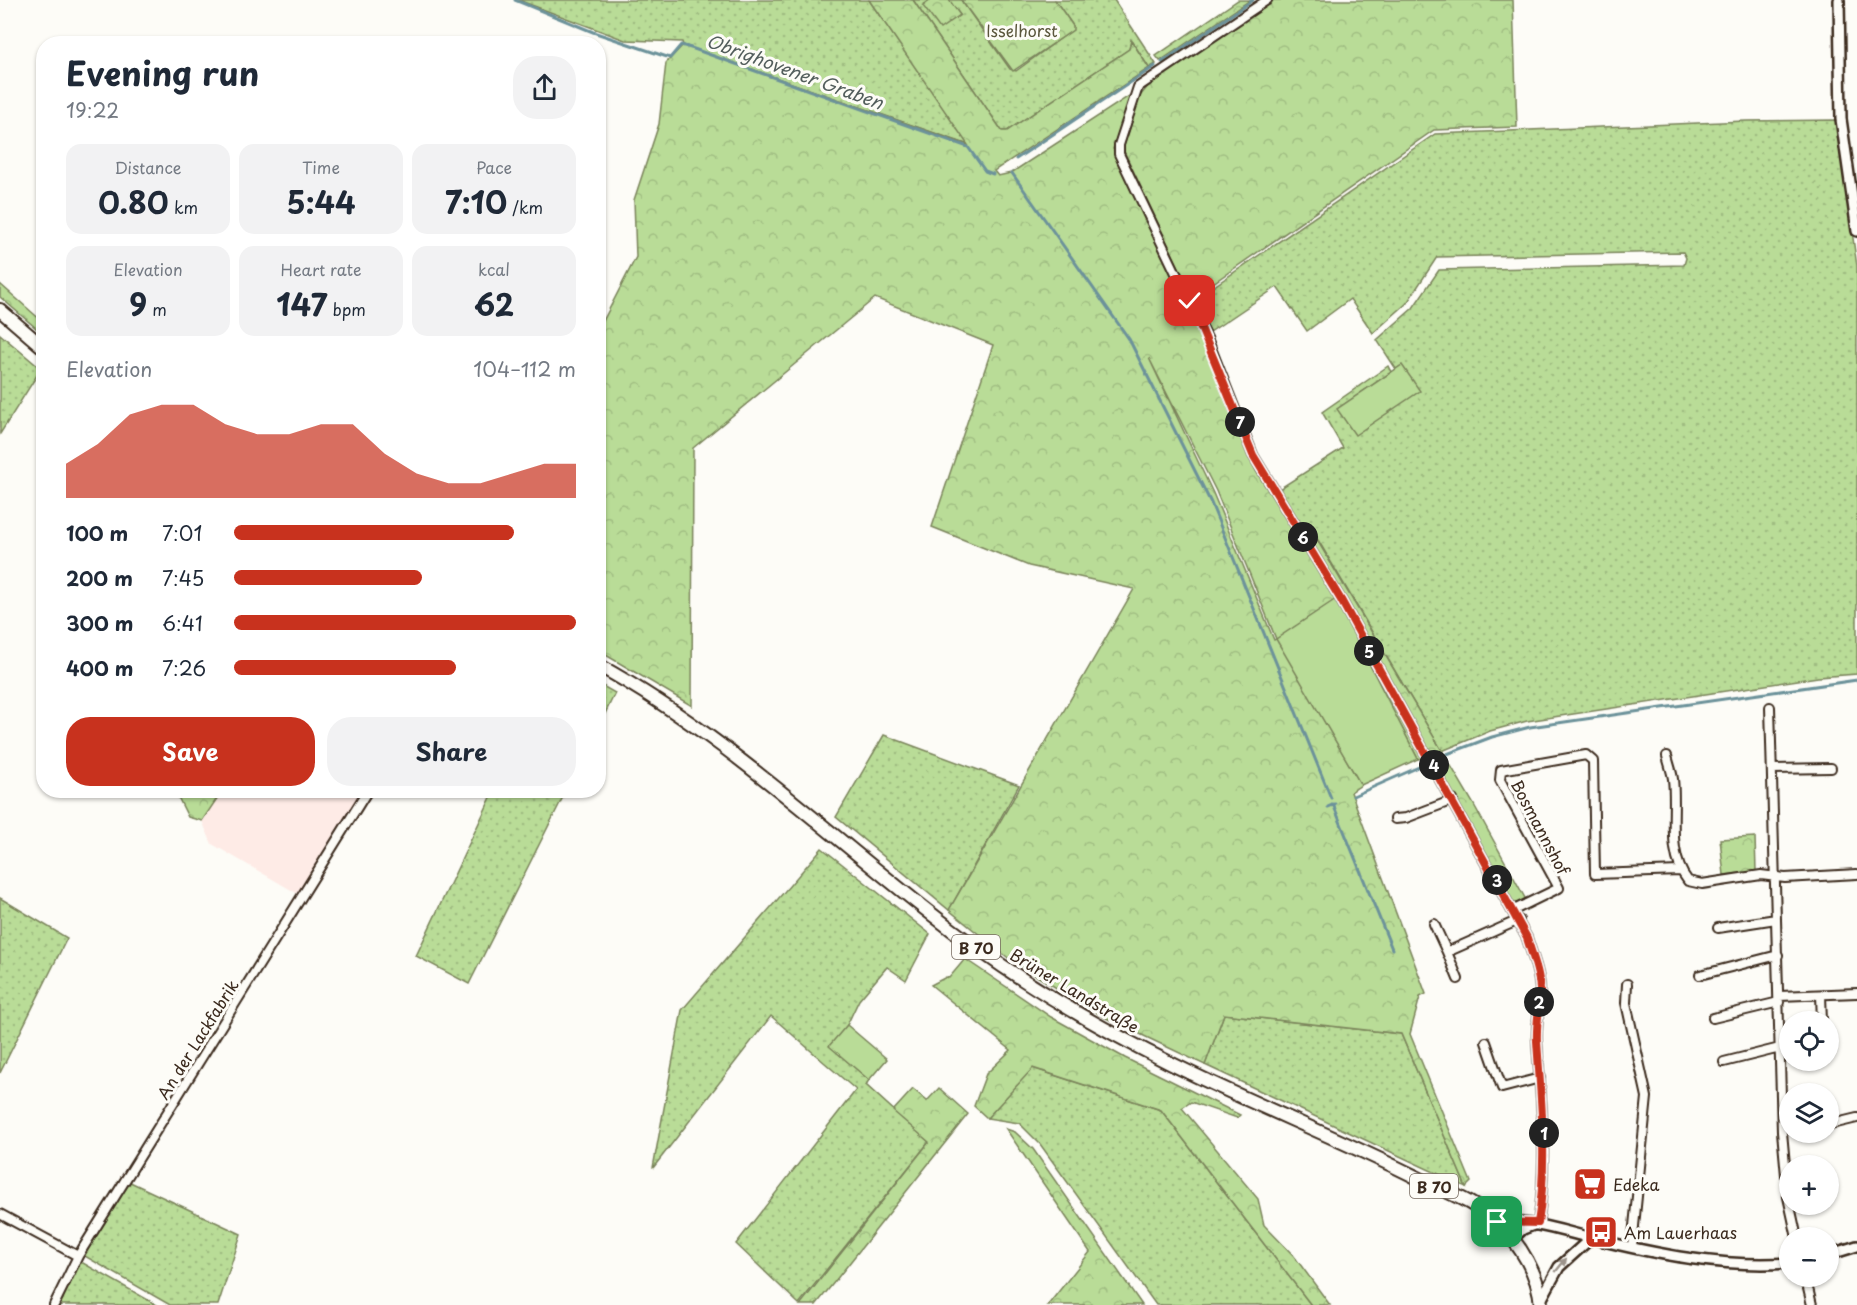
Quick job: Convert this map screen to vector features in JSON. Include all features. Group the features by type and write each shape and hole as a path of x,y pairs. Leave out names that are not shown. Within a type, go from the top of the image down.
{"main road":[{"path":"0,310 36,341"},
{"name":"Brüner Landstraße","path":"606,670 668,706 728,750 971,945 1064,1005 1170,1064 1393,1165 1466,1202 1497,1222 1513,1238 1532,1271 1541,1302"}],"street":[{"path":"1267,0 1138,87 1119,145 1119,154 1207,338 1253,455 1341,600 1519,920 1539,977 1537,1029 1544,1133 1542,1201 1538,1223"},
{"path":"1839,0 1841,119 1857,231"},
{"path":"1770,707 1779,1011"},
{"name":"Bosmannshof","path":"1514,910 1559,888 1500,780 1501,770 1586,755 1593,761 1595,874 1680,871"},
{"path":"1667,756 1673,778 1674,843 1680,871 1688,881 1702,884 1761,875 1775,878 1857,874"},
{"path":"1772,769 1831,768"},
{"name":"An der Lackfabrik","path":"54,1305 78,1256 363,798"},
{"path":"1395,819 1406,818 1453,800"},
{"path":"1718,928 1776,919"},
{"path":"1447,952 1519,920"},
{"path":"1434,924 1458,979"},
{"path":"1700,975 1778,956"},
{"path":"1627,984 1626,1003 1647,1098 1632,1246"},
{"path":"1713,1018 1779,999 1857,993"},
{"path":"1821,994 1822,1011"},
{"path":"1486,1042 1502,1088 1540,1078"},
{"path":"1724,1062 1779,1048"},
{"path":"1839,1122 1857,1118"},
{"path":"1786,1143 1788,1197 1795,1227"},
{"path":"0,1214 78,1256"},
{"path":"1497,1222 1538,1223 1591,1238 1713,1262 1779,1263"},
{"path":"1513,1238 1523,1229 1538,1223"},
{"path":"1541,1302 1559,1267 1591,1238"},
{"path":"1839,1252 1857,1246"},
{"path":"1808,1287 1812,1305"}],"shaded area":[{"path":"217,798 358,798 298,894 212,844 202,821"}],"green space":[{"path":"518,0 869,0 969,145 683,45 682,42 625,40"},
{"path":"869,0 913,0 1002,131 1007,131 1129,49 1131,40 1149,68 994,171 998,176 1011,173 1132,94 1113,149 1208,348 1256,471 1295,533 1307,523 1473,803 1526,900 1519,904 1512,902 1432,756 1418,759 1336,600 1277,639 1361,785 1351,792 1426,994 1420,997 1410,1034 1471,1182 1466,1187 1401,1034 1224,1014 1205,1065 1104,1017 1012,961 949,910 1134,589 1029,566 932,527 993,345 875,298 693,448 692,706 606,655 606,315 636,257 634,200 659,124 666,63 683,45 968,145","holes":["1149,358 1216,491 1276,639 1274,640 1213,493"]},
{"path":"913,0 931,0 923,5 960,15 949,0 961,0 1010,69 1016,71 1072,30 1073,26 1055,0 1114,0 1156,64 1149,68 1132,41 1129,49 1007,131 1002,131"},
{"path":"931,0 949,0 960,15 940,29 923,6"},
{"name":"Isselhorst","path":"961,0 1055,0 1073,26 1073,30 1013,71"},
{"path":"1238,0 1250,0 1160,61 1156,56"},
{"path":"1274,0 1513,0 1517,127 1434,130 1193,297 1123,149 1140,96 1150,84"},
{"path":"1836,120 1857,266 1857,674 1818,677 1527,721 1490,731 1442,751 1308,523 1302,528 1279,489 1343,448 1322,412 1388,366 1391,372 1337,409 1402,365 1396,369 1377,340 1413,308 1439,270 1684,265 1686,258 1683,252 1437,257 1407,303 1373,333 1350,299 1307,331 1277,287 1210,332 1194,300 1435,134 1746,121"},
{"path":"0,284 36,316 36,328 0,297"},
{"path":"0,334 36,365 36,377 0,434"},
{"path":"1402,365 1420,391 1355,435 1337,409"},
{"path":"1336,599 1418,759 1361,785 1276,639"},
{"path":"606,688 615,693 606,712"},
{"path":"884,735 1019,785 949,910 836,817"},
{"path":"178,798 217,798 202,821 188,817"},
{"path":"491,798 562,798 469,984 416,956"},
{"path":"1755,837 1756,871 1724,875 1720,839"},
{"path":"822,848 930,934 906,980 887,967 859,1000 847,1025 830,1046 869,1080 866,1085 929,1142 799,1304 736,1244 856,1090 771,1016 653,1168 682,1010"},
{"path":"0,898 67,938 0,1073"},
{"path":"965,959 1051,1017 1125,1058 1240,1115 1237,1118 1191,1102 1182,1108 1258,1199 1264,1225 1294,1256 1330,1305 1311,1305 1161,1110 1033,1068 987,1118 974,1106 986,1074 1011,1050 931,985 946,977 949,978"},
{"path":"1224,1014 1401,1034 1466,1187 1205,1065"},
{"path":"847,1025 887,1059 869,1080 829,1046"},
{"path":"1032,1068 1161,1110 1311,1305 1156,1305 1040,1144 1019,1123 987,1118"},
{"path":"939,1088 968,1114 816,1305 800,1305 929,1142 893,1111 913,1089 927,1101"},
{"path":"1006,1129 1015,1132 1033,1149 1142,1305 1048,1305 1090,1252"},
{"path":"128,1181 241,1234 218,1305 170,1305 83,1255"},
{"path":"79,1263 83,1263 157,1305 58,1305"}],"waterway":[{"name":"Obrighovener Graben","path":"515,0 605,36"},
{"name":"Obrighovener Graben","path":"1162,62 1253,0"},
{"name":"Obrighovener Graben","path":"606,36 670,58 681,45 694,49 968,147 985,171 993,174"},
{"name":"Obrighovener Graben","path":"1016,159 1155,66"},
{"path":"1012,173 1129,339 1211,503 1331,798"},
{"path":"1447,754 1492,737 1530,727 1857,680"},
{"path":"1353,796 1421,766"},
{"path":"1333,804 1392,949"},
{"path":"1328,807 1335,804"}],"place":[{"name":"Edeka","path":"1590,1184"},
{"name":"Am Lauerhaas","path":"1601,1232"}],"route":[{"path":"1190,301 1253,455 1341,600 1514,910 1527,938 1539,977 1540,991 1537,1029 1544,1133 1542,1201 1538,1223 1497,1222"}]}
